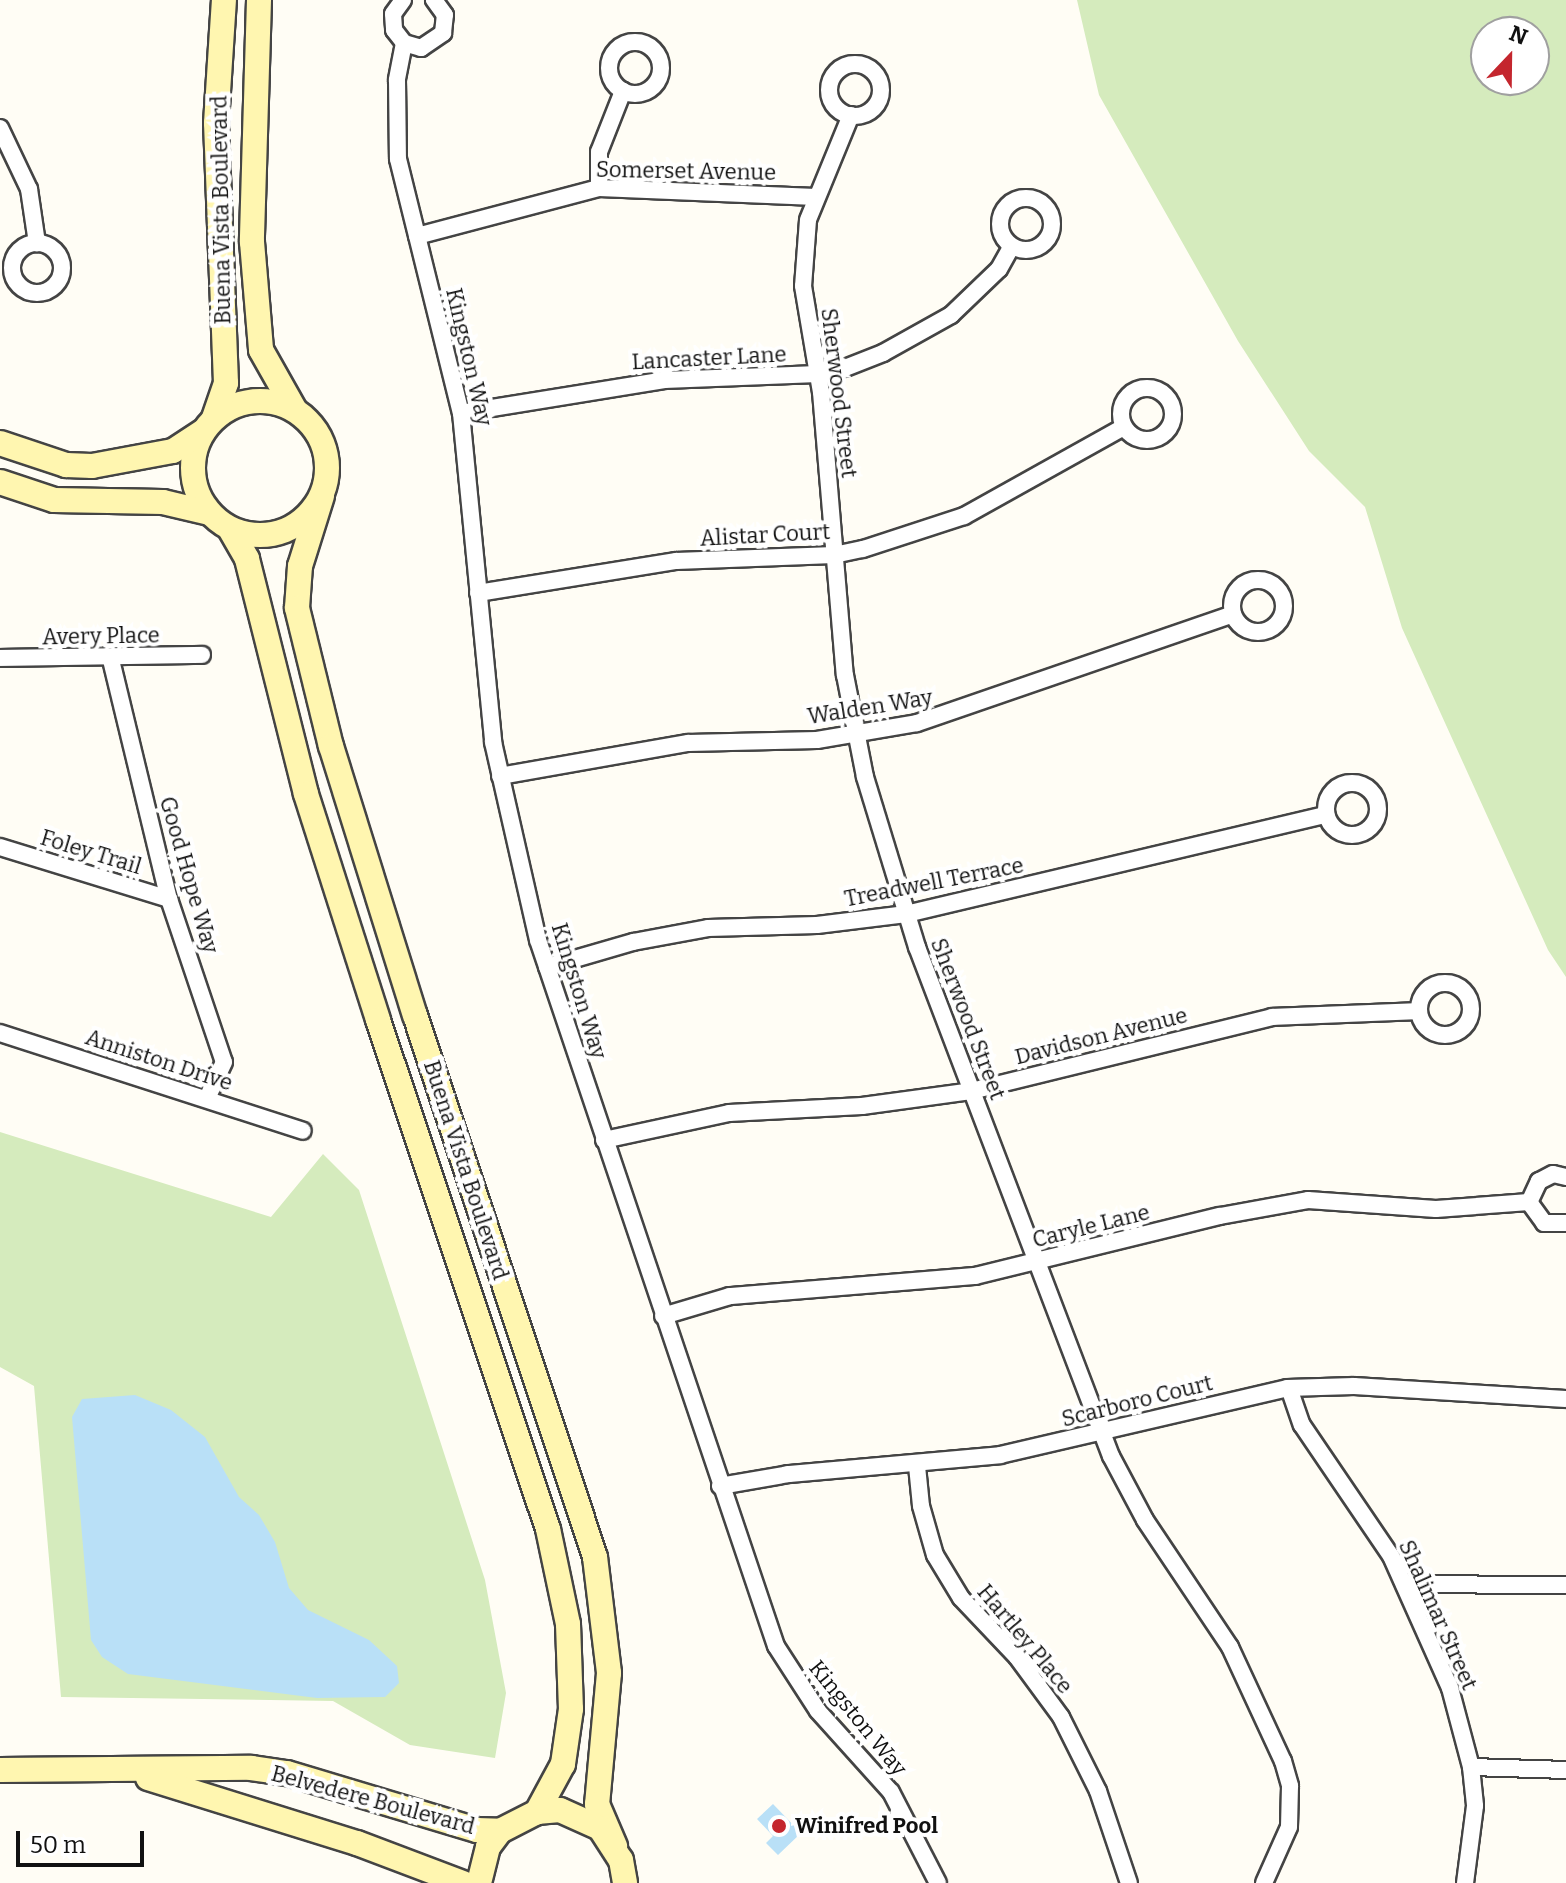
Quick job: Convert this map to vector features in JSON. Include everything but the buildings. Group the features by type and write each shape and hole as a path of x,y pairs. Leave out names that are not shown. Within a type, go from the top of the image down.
{"main road":[{"name":"Buena Vista Boulevard","path":"224,0 216,123 226,383 192,473 209,513 230,529 247,559 306,794 363,975 548,1529 568,1624 571,1709 563,1764 537,1812"},
{"name":"Buena Vista Boulevard","path":"259,0 252,242 261,350 295,410 310,423 327,458 322,496 300,566 297,608 331,746 406,985 595,1557 609,1673 597,1804 627,1881"},
{"path":"0,443 66,465 124,463 173,451 208,425 253,401 295,410"},
{"path":"32,456 9,486 54,500 163,502 209,513"},
{"path":"230,529 261,535 293,528 322,496"},
{"name":"Belvedere Boulevard","path":"103,1767 174,1784 463,1883"},
{"name":"Belvedere Boulevard","path":"0,1770 103,1767 287,1773 477,1830 500,1831"},
{"path":"479,1883 488,1847 500,1831 537,1812 581,1816 615,1846"}],"street":[{"name":"Kingston Way","path":"403,0 392,22 404,43 394,125 417,236 461,413 500,776 547,967 776,1646 818,1711 891,1792 938,1883"},
{"path":"404,43 430,46 443,33 445,15 434,0"},
{"path":"599,188 599,152 623,91"},
{"name":"Sherwood Street","path":"851,115 808,220 803,286 818,374 834,555 856,735 906,914 1102,1433 1145,1520 1206,1607 1249,1681 1283,1761 1290,1786 1289,1827 1264,1883"},
{"path":"0,128 29,189 37,243"},
{"name":"Somerset Avenue","path":"417,236 599,188 816,197"},
{"name":"Lancaster Lane","path":"461,413 664,380 818,374 883,353 951,315 999,269 1012,246"},
{"name":"Alistar Court","path":"478,593 676,561 834,555 964,516 1124,427"},
{"name":"Walden Way","path":"500,776 688,743 856,735 960,712 1233,614"},
{"name":"Avery Place","path":"0,659 111,660 202,655"},
{"name":"Good Hope Way","path":"111,660 169,899 224,1062 207,1098"},
{"name":"Treadwell Terrace","path":"547,967 633,942 708,928 829,924 906,914 1326,815"},
{"name":"Foley Trail","path":"0,847 169,899"},
{"name":"Davidson Avenue","path":"604,1140 729,1113 862,1106 971,1091 1272,1017 1419,1011"},
{"name":"Anniston Drive","path":"0,1033 303,1131"},
{"path":"1566,1177 1553,1174 1539,1181 1529,1202 1544,1223 1566,1223"},
{"name":"Caryle Lane","path":"663,1316 730,1296 930,1283 1036,1262 1220,1216 1308,1200 1436,1209 1529,1202"},
{"name":"Scarboro Court","path":"720,1486 789,1474 917,1466 1102,1433 1289,1388 1354,1386 1566,1399"},
{"name":"Shalimar Street","path":"1289,1388 1302,1425 1404,1584 1450,1688 1471,1767 1474,1840 1465,1883"},
{"name":"Hartley Place","path":"917,1466 921,1506 935,1555 961,1598 1017,1657 1061,1717 1098,1791 1129,1883"},
{"path":"1404,1584 1566,1585"},
{"path":"1471,1767 1566,1770"}],"green space":[{"path":"1077,0 1566,0 1566,977 1548,950 1402,628 1365,507 1309,451 1238,341 1099,95"},
{"path":"0,1132 271,1217 323,1154 359,1190 485,1580 506,1693 495,1758 410,1745 333,1701 61,1697 34,1386 0,1367"}],"water":[{"path":"135,1395 171,1410 205,1437 239,1497 259,1515 275,1542 289,1588 308,1610 369,1640 397,1666 399,1683 385,1697 317,1698 128,1674 102,1657 91,1640 72,1417 82,1399"},
{"name":"Winifred Pool","path":"773,1804 801,1833 778,1855 766,1843 773,1836 757,1819"}],"place":[{"name":"Winifred Pool","path":"779,1826"}]}
